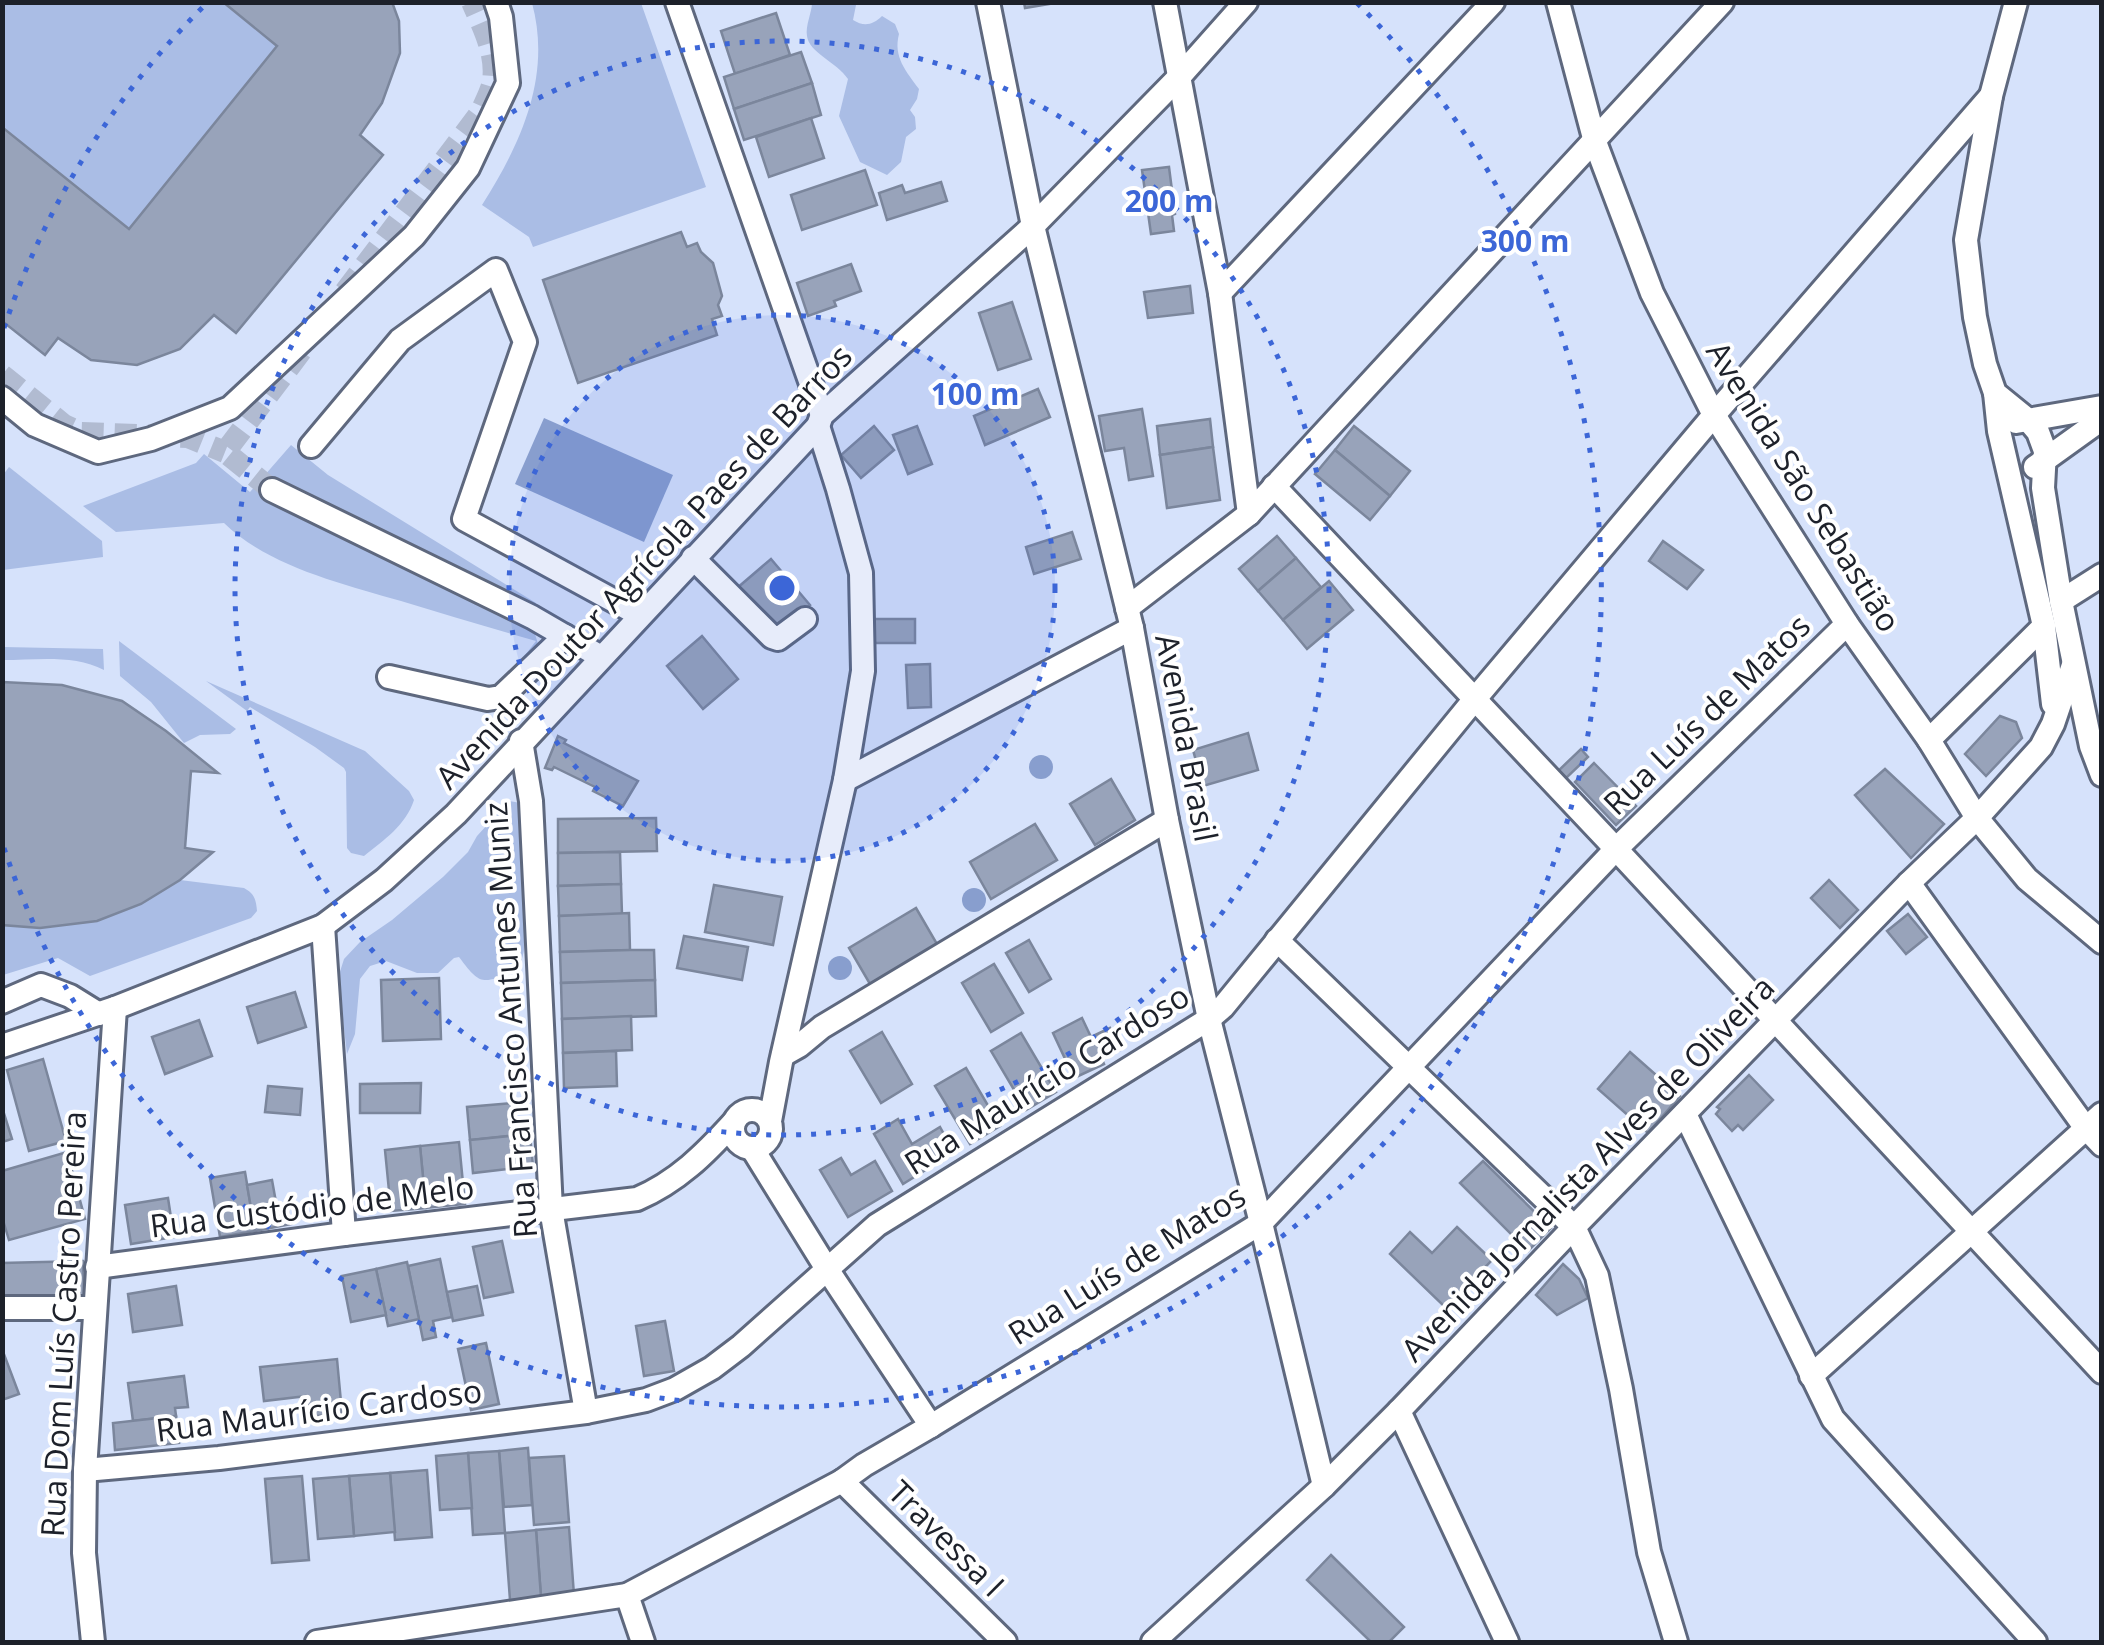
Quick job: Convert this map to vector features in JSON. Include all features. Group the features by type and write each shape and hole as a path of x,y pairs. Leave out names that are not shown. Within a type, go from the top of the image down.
{"street":[{"path":"2,398 35,425 98,452 151,439 230,408 414,236 468,168 508,83 496,2"},
{"path":"677,2 820,421 861,573 863,671 845,780 782,1058"},
{"name":"Avenida Brasil","path":"988,2 1033,226 1130,618 1210,1020 1324,1486"},
{"path":"1166,2 1220,293 1249,514"},
{"name":"Avenida Doutor Agrícola Paes de Barros","path":"2,1046 107,1011 323,926 384,880 456,814 820,421 1033,226 1246,2"},
{"path":"1220,293 1493,2"},
{"name":"Avenida São Sebastião","path":"1558,2 1595,142 1652,292 1714,415 1846,624 1929,740 1977,818 2027,879 2102,942"},
{"path":"845,780 1130,618 1249,514 1722,2"},
{"path":"2016,2 1991,96 1966,240 1975,317 2044,626 2052,681 2052,724"},
{"name":"Rua Maurício Cardoso","path":"85,1470 220,1458 586,1412 646,1400 675,1389 742,1346 877,1225 1210,1020 1714,415 1991,96"},
{"path":"311,446 400,340 496,270 525,342 464,519 640,615"},
{"path":"1995,393 2028,419 2045,451 2043,488 2060,601 2091,746 2102,775"},
{"path":"1999,431 2013,422 2102,407"},
{"path":"2008,469 2028,470 2043,463 2102,419"},
{"path":"1274,486 2102,1372"},
{"path":"272,490 532,618 601,658"},
{"path":"693,558 772,637 778,639 805,619"},
{"path":"2060,601 2102,575"},
{"name":"Rua Luís de Matos","path":"317,1642 628,1595 842,1481 1261,1223 1616,849 1846,624"},
{"path":"1929,740 2044,626"},
{"path":"389,678 488,699 501,698 565,636"},
{"name":"Avenida Jornalista Alves de Oliveira","path":"1153,1642 1324,1486 1399,1411 1574,1226 1977,818 2040,747 2073,666"},
{"name":"Rua Francisco Antunes Muniz","path":"522,741 531,801 551,1209 586,1412"},
{"path":"782,1058 822,1027 1168,820"},
{"path":"1909,884 2093,1120 2102,1145"},
{"path":"323,926 344,1234"},
{"path":"1277,940 1574,1226 1597,1276 1649,1552 1676,1642"},
{"path":"2,1002 41,985 107,1011"},
{"name":"Rua Dom Luís Castro Pereira","path":"93,1642 84,1553 85,1470 98,1267 107,1011"},
{"path":"790,1024 822,1027"},
{"name":"Rua Custódio de Melo","path":"98,1267 637,1199 660,1189 702,1158 752,1130 782,1058"},
{"path":"1686,1114 1833,1419 2035,1642"},
{"path":"1812,1376 2093,1120"},
{"path":"752,1130 770,1176 931,1426"},
{"path":"2,1308 95,1308"},
{"path":"1399,1411 1507,1642"},
{"name":"Travessa I","path":"842,1481 1005,1642"},
{"path":"628,1595 643,1642"},
{"path":"1490,1642 1496,1617"}],"shaded area":[{"path":"2,3 223,3 277,46 129,229 3,127"},
{"path":"532,3 641,3 706,187 533,247 529,237 482,205 509,158 529,108 538,57"},
{"path":"812,3 856,5 853,20 861,24 882,16 895,24 899,57 919,89 910,110 916,129 906,137 901,162 887,175 860,162 839,116 848,79 809,42 807,28"},
{"path":"544,418 673,475 644,542 515,484"},
{"path":"291,445 328,475 536,603 523,626 535,634 538,644 504,682 536,641 307,572 262,551 224,523 116,532 83,506 196,463 204,454 250,492"},
{"path":"9,467 102,541 103,557 3,570 3,475"},
{"path":"119,641 236,729 230,734 200,735 184,743 151,702 120,676"},
{"path":"3,647 103,649 104,670 67,660 3,660"},
{"path":"206,681 365,751 409,791 414,800 406,817 364,856 351,853 347,848 344,768 250,707 247,711"},
{"path":"1041,755 1053,767 1041,779 1029,767"},
{"path":"509,801 521,803 527,890 526,937 517,972 484,980 473,974 459,957 438,973 417,973 386,961 370,966 360,979 355,1034 347,1054 338,978 344,959 443,877"},
{"path":"180,880 244,888 254,898 257,911 251,918 90,976 58,958 3,975 2,925 97,921 141,904"},
{"path":"974,888 986,900 974,912 962,900"},
{"path":"840,956 852,968 840,980 828,968"}],"building":[{"path":"223,2 392,2 399,21 400,53 382,103 360,135 383,155 236,333 214,315 180,349 137,365 91,360 58,338 45,355 2,321 2,127 129,229 277,46"},
{"path":"1024,2 1061,2 1025,8"},
{"path":"776,13 790,55 735,74 721,31"},
{"path":"801,52 812,83 734,109 724,77"},
{"path":"812,83 821,115 744,140 734,109"},
{"path":"811,118 824,158 769,177 756,137"},
{"path":"1169,167 1174,231 1151,234 1142,170"},
{"path":"865,170 877,205 802,230 791,195"},
{"path":"941,182 947,201 887,220 879,193 902,185 905,193"},
{"path":"681,232 687,247 697,243 713,263 722,296 718,305 722,316 712,319 717,335 578,383 543,280"},
{"path":"851,264 861,291 808,316 797,283"},
{"path":"1190,286 1193,313 1148,318 1144,292"},
{"path":"1012,302 1031,359 998,370 979,313"},
{"path":"1038,389 1050,417 985,445 974,416"},
{"path":"1142,409 1153,476 1129,480 1124,448 1105,451 1099,416"},
{"path":"1210,419 1213,447 1160,455 1157,426"},
{"path":"874,426 894,450 861,478 841,455"},
{"path":"917,426 932,464 908,474 893,435"},
{"path":"1354,426 1410,471 1390,496 1335,450"},
{"path":"1213,447 1220,500 1167,508 1160,455"},
{"path":"1335,450 1390,496 1370,520 1315,474"},
{"path":"1072,532 1081,559 1034,574 1026,547"},
{"path":"1277,536 1296,558 1258,591 1239,569"},
{"path":"1663,541 1703,570 1687,589 1649,561"},
{"path":"1296,558 1321,587 1283,620 1258,591"},
{"path":"771,559 810,605 775,635 736,589"},
{"path":"1329,581 1353,610 1307,649 1283,620"},
{"path":"872,619 915,619 915,643 872,643"},
{"path":"702,636 738,679 703,709 667,666"},
{"path":"930,664 931,707 908,708 906,665"},
{"path":"2,682 62,685 122,701 166,731 218,773 191,771 185,848 213,852 180,880 141,904 97,921 40,928 2,925"},
{"path":"2000,716 2016,722 2022,738 1986,776 1965,754"},
{"path":"1248,733 1258,770 1203,786 1193,750"},
{"path":"558,736 566,740 564,743 638,781 623,806 554,767 545,768"},
{"path":"1581,749 1588,757 1563,781 1556,773"},
{"path":"1594,763 1636,806 1616,825 1575,782"},
{"path":"1885,769 1944,824 1911,858 1855,795"},
{"path":"1111,779 1135,820 1095,845 1070,804"},
{"path":"656,818 657,851 558,853 558,819"},
{"path":"1035,824 1057,860 991,899 970,862"},
{"path":"620,852 621,884 558,886 558,853"},
{"path":"1829,880 1858,910 1840,928 1811,898"},
{"path":"621,884 622,914 559,916 558,886"},
{"path":"714,885 782,897 773,945 705,932"},
{"path":"916,908 937,944 870,984 849,948"},
{"path":"629,913 630,950 560,952 559,916"},
{"path":"1908,914 1927,937 1906,954 1887,931"},
{"path":"684,936 748,947 742,980 677,968"},
{"path":"1029,940 1051,979 1029,992 1006,953"},
{"path":"654,950 655,980 561,983 560,952"},
{"path":"994,964 1023,1013 991,1032 962,983"},
{"path":"439,978 441,1039 383,1041 381,980"},
{"path":"655,980 656,1016 562,1019 561,983"},
{"path":"295,992 306,1027 258,1043 247,1007"},
{"path":"631,1016 632,1050 563,1053 562,1019"},
{"path":"1082,1018 1091,1037 1110,1028 1120,1050 1102,1059 1104,1064 1074,1078 1053,1033"},
{"path":"199,1020 212,1056 165,1074 152,1037"},
{"path":"882,1032 912,1084 881,1103 850,1051"},
{"path":"1021,1033 1056,1092 1026,1110 991,1051"},
{"path":"616,1051 617,1086 564,1088 563,1053"},
{"path":"1630,1052 1680,1096 1648,1133 1598,1089"},
{"path":"43,1059 66,1141 29,1151 7,1070"},
{"path":"966,1068 1000,1126 970,1144 935,1086"},
{"path":"1749,1075 1773,1100 1743,1130 1738,1125 1732,1131 1716,1114 1720,1109 1717,1107"},
{"path":"421,1083 420,1113 360,1113 360,1084"},
{"path":"268,1086 302,1089 300,1115 265,1112"},
{"path":"514,1103 517,1135 470,1140 467,1107"},
{"path":"2,1107 12,1139 2,1142"},
{"path":"898,1119 912,1144 940,1127 952,1149 903,1184 874,1134"},
{"path":"530,1134 533,1166 473,1173 470,1140"},
{"path":"459,1142 465,1204 426,1208 420,1146"},
{"path":"420,1146 426,1208 391,1211 385,1150"},
{"path":"67,1152 85,1219 9,1240 2,1217 2,1171"},
{"path":"841,1158 851,1175 875,1161 892,1191 848,1217 820,1170"},
{"path":"1483,1161 1551,1228 1528,1251 1460,1183"},
{"path":"245,1172 255,1231 220,1237 210,1178"},
{"path":"272,1180 277,1208 287,1207 291,1224 255,1231 247,1185"},
{"path":"168,1198 174,1237 131,1244 125,1205"},
{"path":"1457,1227 1492,1260 1446,1308 1390,1254 1410,1232 1432,1253"},
{"path":"502,1241 513,1292 484,1298 473,1247"},
{"path":"440,1259 452,1317 433,1321 436,1337 423,1340 408,1266"},
{"path":"83,1261 84,1295 2,1297 2,1263"},
{"path":"407,1262 419,1319 388,1326 376,1269"},
{"path":"1563,1264 1579,1279 1588,1298 1557,1315 1536,1295"},
{"path":"376,1269 386,1315 351,1322 342,1276"},
{"path":"176,1286 182,1325 133,1332 128,1294"},
{"path":"477,1286 483,1315 453,1321 447,1292"},
{"path":"665,1321 674,1371 644,1376 636,1326"},
{"path":"486,1343 499,1404 471,1410 458,1349"},
{"path":"2,1349 19,1394 2,1400"},
{"path":"337,1359 342,1413 309,1417 307,1396 264,1401 260,1367"},
{"path":"184,1376 188,1407 175,1408 176,1416 133,1421 128,1383"},
{"path":"176,1416 179,1443 115,1450 113,1423"},
{"path":"528,1448 532,1505 504,1507 499,1451"},
{"path":"499,1451 505,1533 473,1535 468,1453"},
{"path":"468,1453 472,1508 440,1510 436,1456"},
{"path":"564,1456 569,1522 534,1525 529,1458"},
{"path":"427,1470 432,1537 395,1540 390,1473"},
{"path":"390,1473 395,1532 354,1536 349,1476"},
{"path":"302,1476 309,1560 272,1563 265,1479"},
{"path":"349,1476 354,1536 318,1539 313,1479"},
{"path":"569,1527 574,1595 541,1597 536,1530"},
{"path":"536,1530 541,1597 510,1600 505,1533"},
{"path":"1331,1555 1404,1627 1389,1642 1371,1642 1307,1580"}],"tunnel":[{"path":"345,292 481,112 488,97 493,61 472,2"},
{"path":"272,490 225,452 302,350"},
{"path":"2,375 64,425 81,433 188,437 225,452"}]}
